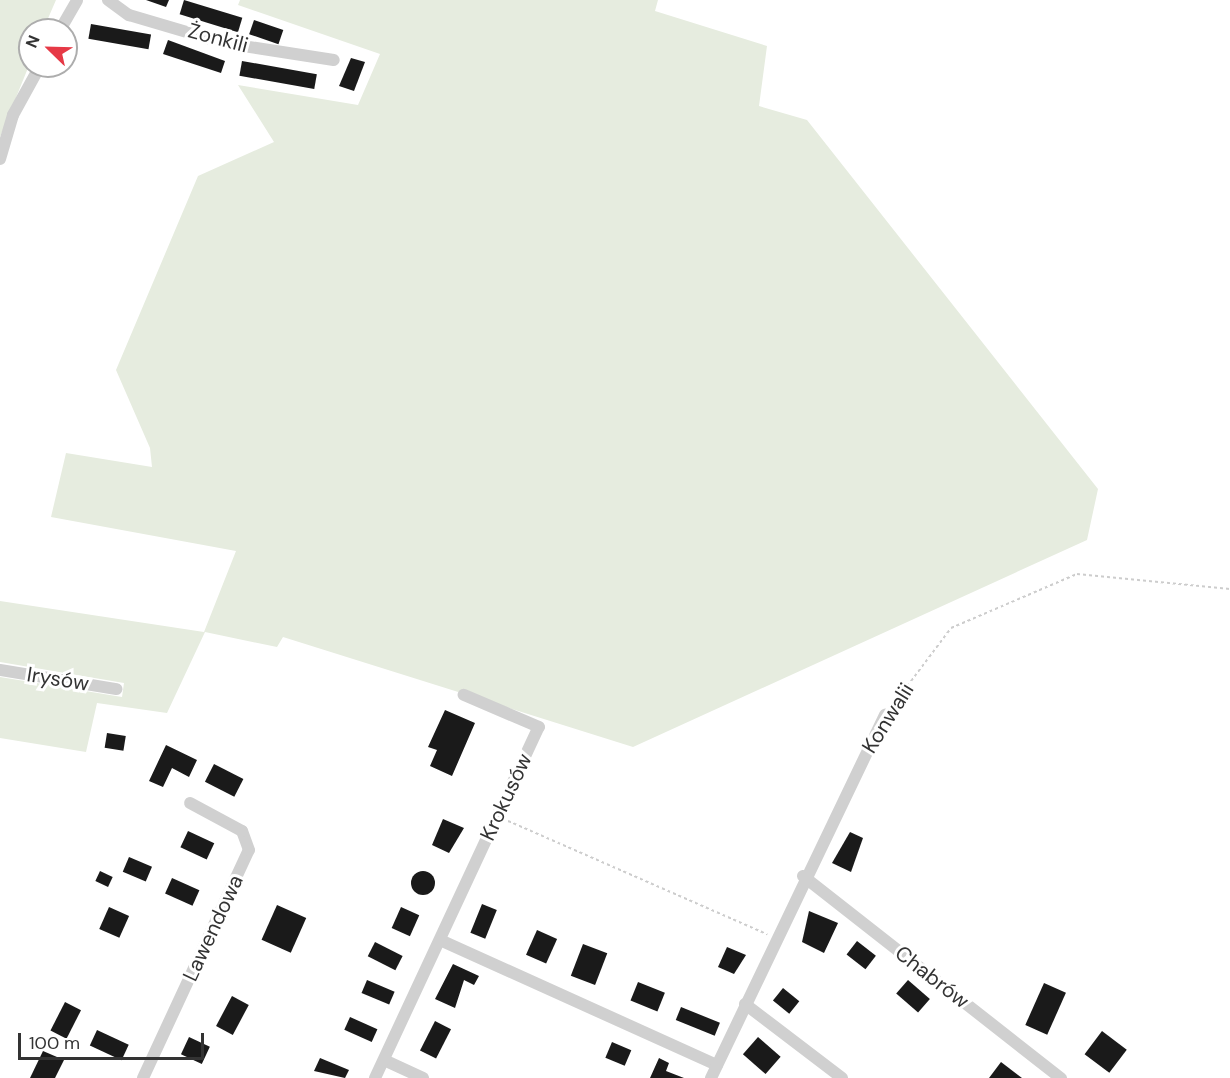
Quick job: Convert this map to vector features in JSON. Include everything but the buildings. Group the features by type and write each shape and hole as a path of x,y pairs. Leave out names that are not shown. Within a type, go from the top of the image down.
{"street":[{"path":"67,18 77,0"},
{"name":"Żonkili","path":"108,0 129,15 224,43 334,60"},
{"path":"0,159 13,115 33,78"},
{"name":"Irysów","path":"0,670 116,689"},
{"name":"Krokusów","path":"375,1078 539,727 464,695"},
{"name":"Konwalii","path":"711,1078 803,876 885,715"},
{"name":"Lawendowa","path":"143,1078 249,850 242,831 190,803"},
{"name":"Chabrów","path":"803,876 1061,1078"},
{"path":"440,940 717,1065"},
{"path":"745,1004 842,1078"},
{"path":"384,1060 423,1078"}],"path":[{"name":"Konwalii","path":"885,715 951,628 1077,574 1230,589"},
{"path":"497,816 775,938"}],"shaded area":[{"path":"0,0 56,0 48,18 18,18 18,78 24,78 0,137"},
{"path":"240,0 658,0 655,11 767,46 759,106 807,120 1098,489 1087,540 633,747 283,637 277,647 205,632 167,713 97,703 86,752 0,738 0,677 122,697 124,683 0,662 0,601 204,632 236,551 51,517 66,453 152,467 150,448 116,370 198,176 274,142 238,85 358,105 380,54 238,5"}]}
